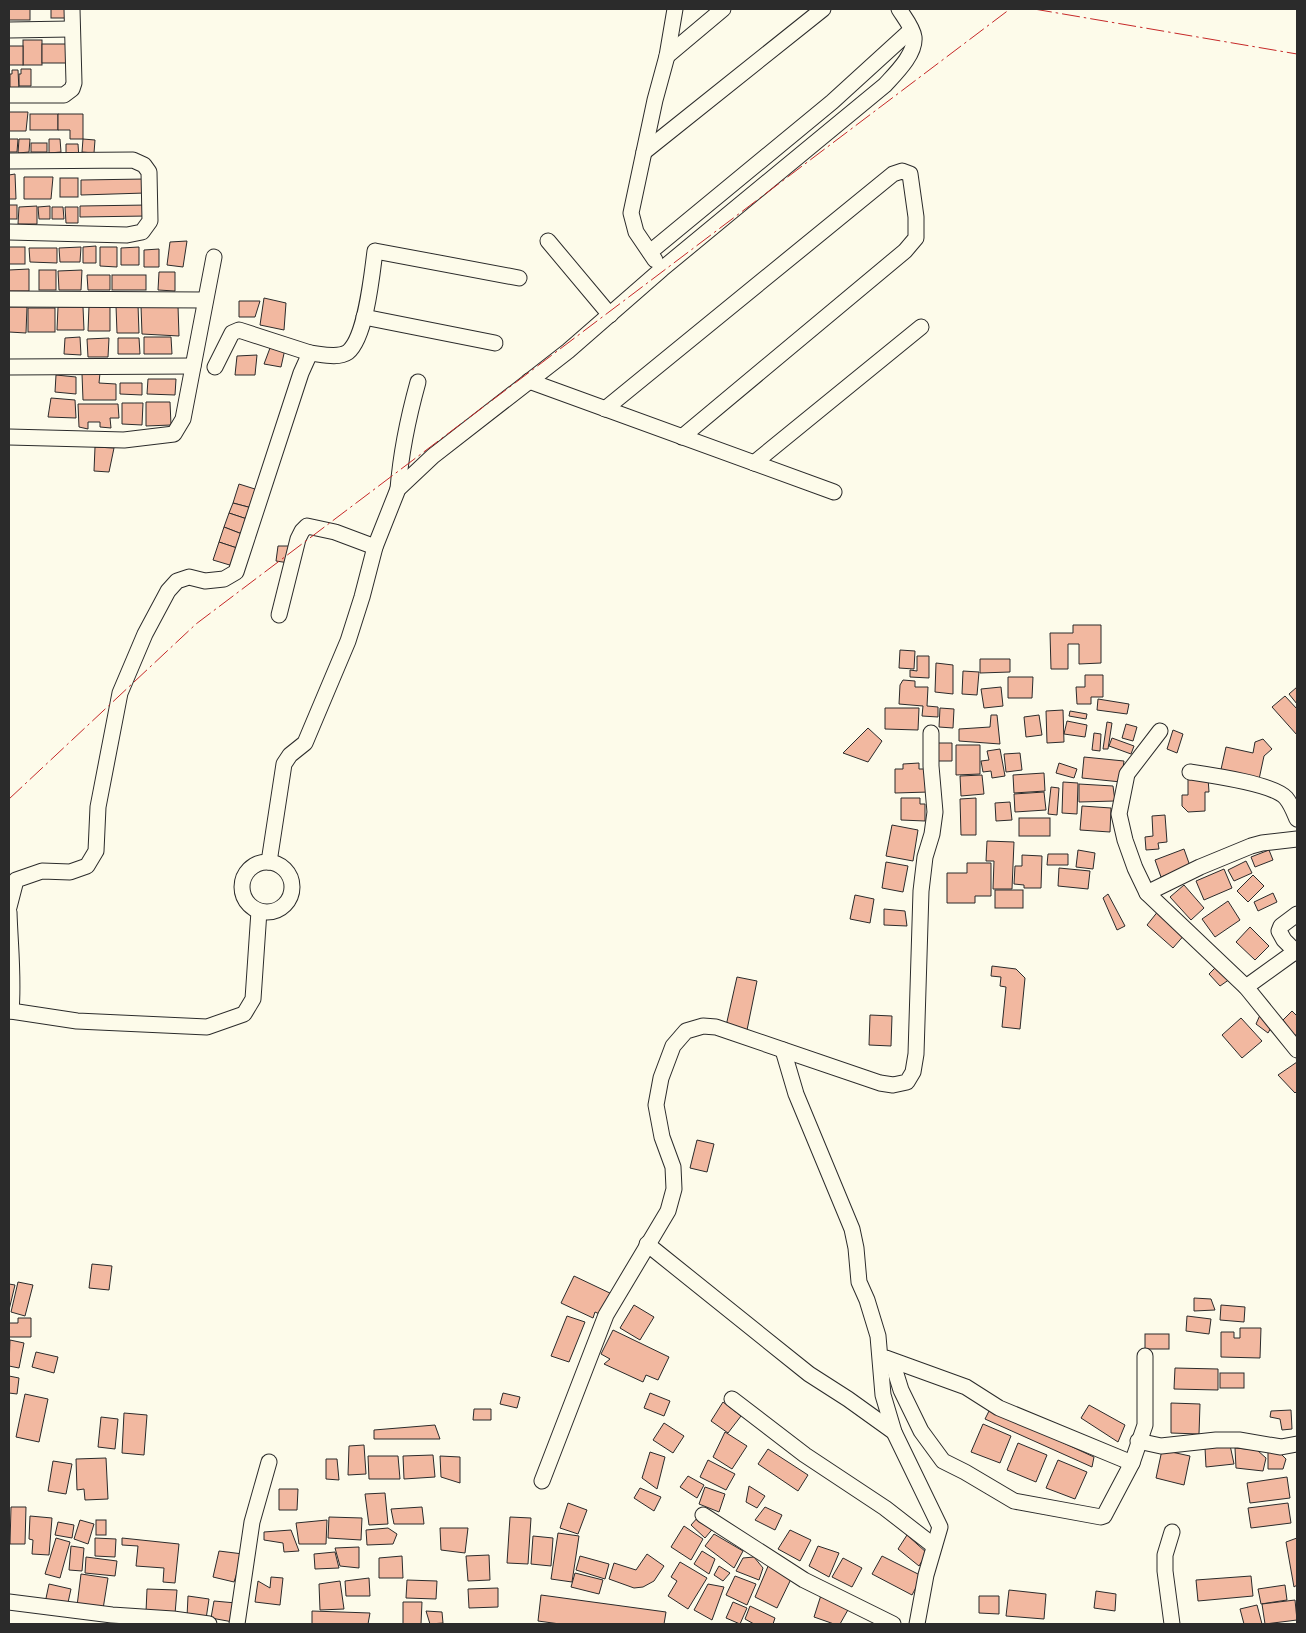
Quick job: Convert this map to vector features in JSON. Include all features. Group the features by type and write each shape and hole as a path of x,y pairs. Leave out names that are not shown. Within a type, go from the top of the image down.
{"street":[{"path":"9,95 64,95 72,89 74,83 71,29 72,9"},
{"path":"662,269 636,232 631,214 667,56 675,9"},
{"path":"667,56 723,9"},
{"path":"644,152 823,9"},
{"path":"398,489 433,456 568,351 662,269 885,85 901,68 913,48 914,38 912,30 899,9"},
{"path":"9,30 71,29"},
{"path":"650,252 832,102 912,30"},
{"path":"9,161 133,160 144,165 149,172 151,195 150,222 142,232 127,236 9,232"},
{"path":"605,409 893,174 902,171 910,174 916,218 916,238 905,252 682,437"},
{"path":"548,241 610,315"},
{"path":"215,367 232,332 239,330 247,331 310,353 334,356 347,352 355,342 364,317 375,251 519,278"},
{"path":"9,437 124,440 174,434 183,419 214,257"},
{"path":"9,299 205,300"},
{"path":"364,317 495,343"},
{"path":"754,463 922,327"},
{"path":"9,907 16,880 42,871 70,872 87,866 96,851 98,807 120,692 168,591 177,581 189,577 204,581 224,579 236,572 295,390 310,353"},
{"path":"9,367 192,366"},
{"path":"530,381 834,492"},
{"path":"269,862 284,764 290,754 305,742 348,642 375,547 398,489 400,460 407,421 418,382"},
{"path":"279,615 298,539 307,526 335,532 375,547"},
{"path":"1160,730 1127,774 1120,814 1125,840 1135,868 1147,893 1246,987 1297,1050"},
{"path":"542,1481 606,1315 668,1211 674,1189 673,1167 662,1137 656,1105 661,1078 673,1046 686,1031 703,1026 716,1027 880,1083 894,1085 907,1082 913,1072 916,1054 922,891 925,857 932,834 935,812 931,766 931,733"},
{"path":"1190,772 1223,777 1277,791 1286,798 1297,819"},
{"path":"1147,893 1200,867 1251,846 1297,839"},
{"path":"269,862 281,866 289,874 293,886 290,898 283,907 272,912 259,911 247,903 242,889 245,875 255,865 269,862"},
{"path":"9,912 12,968 10,1011 77,1021 206,1027 244,1014 253,1000 259,911"},
{"path":"1246,987 1297,952 1284,940 1279,931 1281,926 1297,914"},
{"path":"783,1050 796,1094 852,1229 859,1282 867,1300 886,1358 922,1431 943,1461 1014,1501 1097,1517 1104,1516 1132,1463 1138,1440 1145,1425 1145,1356"},
{"path":"647,1244 809,1374 894,1432"},
{"path":"886,1358 881,1378 883,1395 894,1432 940,1527 926,1575 917,1624"},
{"path":"886,1358 966,1388 999,1408 1132,1463"},
{"path":"732,1400 805,1455 885,1508 934,1546"},
{"path":"1138,1440 1161,1446 1224,1440 1251,1441 1281,1447 1297,1444"},
{"path":"237,1624 252,1522 269,1462"},
{"path":"703,1515 804,1580 894,1624"},
{"path":"1172,1532 1165,1555 1165,1571 1172,1624"},
{"path":"9,1602 112,1615 174,1619 209,1624"}],"building":[{"path":"9,9 30,9 30,20 9,20"},
{"path":"51,9 69,9 69,18 51,18"},
{"path":"23,40 42,40 42,65 23,65"},
{"path":"42,44 69,44 69,63 42,63"},
{"path":"9,46 23,46 23,65 9,65"},
{"path":"21,69 31,69 31,86 19,86"},
{"path":"12,70 18,70 19,91 10,91 10,74 12,74"},
{"path":"9,112 28,112 26,131 9,131"},
{"path":"30,114 58,114 58,130 30,130"},
{"path":"58,114 83,114 83,139 70,139 70,130 58,130"},
{"path":"9,139 18,139 17,152 9,152"},
{"path":"19,139 30,139 29,152 18,153"},
{"path":"49,139 60,139 61,152 49,153"},
{"path":"83,139 95,140 94,153 82,152"},
{"path":"31,143 47,143 47,152 31,152"},
{"path":"66,144 78,144 79,159 66,158"},
{"path":"15,174 16,199 9,199 9,175"},
{"path":"24,177 53,177 51,199 24,199"},
{"path":"60,178 78,178 78,197 60,197"},
{"path":"145,179 145,193 81,195 81,180"},
{"path":"9,205 17,205 17,219 9,219"},
{"path":"148,205 147,216 80,217 80,206"},
{"path":"37,206 37,224 18,224 19,207"},
{"path":"50,206 50,219 39,219 38,207"},
{"path":"52,207 63,207 64,219 52,219"},
{"path":"65,207 78,207 78,223 66,223"},
{"path":"187,241 183,267 167,265 170,242"},
{"path":"96,246 96,263 83,263 83,247"},
{"path":"9,247 25,247 25,264 9,264"},
{"path":"81,247 80,262 60,262 59,248"},
{"path":"100,247 117,247 117,267 100,266"},
{"path":"139,247 139,265 121,265 121,248"},
{"path":"29,248 57,248 57,263 30,262"},
{"path":"159,249 159,267 144,267 144,250"},
{"path":"29,269 29,291 9,291 9,270"},
{"path":"39,270 56,270 56,290 39,290"},
{"path":"82,270 81,290 59,290 58,271"},
{"path":"159,272 175,272 175,291 158,290"},
{"path":"87,275 110,275 110,290 88,290"},
{"path":"112,275 146,275 146,290 112,290"},
{"path":"264,298 286,303 284,330 260,325"},
{"path":"239,301 260,301 255,317 239,317"},
{"path":"138,305 139,333 117,333 116,306"},
{"path":"89,306 110,307 110,331 88,331"},
{"path":"141,306 178,306 179,336 142,334"},
{"path":"9,307 27,307 26,333 9,332"},
{"path":"58,307 83,307 84,330 57,330"},
{"path":"28,308 55,308 55,332 28,332"},
{"path":"80,337 81,355 64,354 65,338"},
{"path":"144,337 171,337 172,354 144,354"},
{"path":"109,338 108,357 88,357 87,339"},
{"path":"118,338 139,338 140,354 118,354"},
{"path":"270,348 285,349 281,367 264,364"},
{"path":"257,355 255,375 235,375 237,356"},
{"path":"100,373 99,383 116,384 116,400 83,400 82,374"},
{"path":"56,375 76,377 76,394 55,392"},
{"path":"148,379 176,379 175,395 147,394"},
{"path":"120,383 142,383 142,395 120,394"},
{"path":"51,398 75,400 76,418 48,417"},
{"path":"146,402 170,402 171,425 146,426"},
{"path":"122,403 143,403 142,425 122,424"},
{"path":"78,404 118,404 119,418 110,418 111,428 100,427 100,422 88,422 88,429 79,427"},
{"path":"95,447 114,448 109,472 94,471"},
{"path":"239,484 258,490 252,508 233,503"},
{"path":"233,503 252,508 247,519 229,513"},
{"path":"229,513 247,519 242,534 224,527"},
{"path":"224,527 242,534 237,548 219,542"},
{"path":"219,542 237,548 233,566 213,560"},
{"path":"278,546 292,546 289,563 276,561"},
{"path":"1073,625 1101,625 1101,663 1079,664 1079,644 1068,644 1068,669 1051,669 1050,633 1073,633"},
{"path":"900,650 915,651 914,669 899,668"},
{"path":"917,656 929,656 929,678 910,677 910,670 917,671"},
{"path":"980,659 1010,659 1010,672 980,673"},
{"path":"936,663 953,665 953,694 935,692"},
{"path":"963,671 979,672 977,695 962,694"},
{"path":"1085,675 1103,675 1103,697 1091,697 1091,704 1077,704 1076,687 1085,687"},
{"path":"1008,677 1033,677 1032,698 1008,698"},
{"path":"903,680 915,681 915,687 928,687 927,706 938,707 938,717 922,716 923,706 899,704 900,685"},
{"path":"1001,687 1003,706 984,708 981,689"},
{"path":"1297,687 1297,704 1289,694"},
{"path":"1285,696 1297,709 1297,735 1272,707"},
{"path":"1098,699 1129,704 1127,714 1097,710"},
{"path":"885,708 919,708 918,730 885,729"},
{"path":"940,708 954,709 953,728 939,727"},
{"path":"1063,710 1064,742 1047,743 1046,711"},
{"path":"1070,711 1087,714 1086,719 1069,716"},
{"path":"991,715 997,715 1000,744 959,741 959,729 990,727"},
{"path":"1039,715 1042,735 1026,737 1024,717"},
{"path":"1067,721 1087,725 1085,737 1064,734"},
{"path":"1107,722 1112,723 1108,749 1103,749"},
{"path":"1126,724 1137,727 1133,741 1122,738"},
{"path":"868,728 882,741 868,762 843,753"},
{"path":"1173,730 1183,734 1177,753 1167,749"},
{"path":"1094,733 1101,734 1100,751 1092,750"},
{"path":"1112,738 1134,746 1131,754 1109,746"},
{"path":"1263,739 1272,749 1264,756 1258,784 1220,774 1226,747 1253,753 1255,742"},
{"path":"938,743 952,743 952,761 937,761"},
{"path":"956,745 980,745 980,774 956,775"},
{"path":"1000,749 1005,776 992,778 991,771 983,772 981,761 989,760 987,751"},
{"path":"1020,753 1022,770 1006,772 1004,754"},
{"path":"1084,757 1124,761 1121,782 1082,778"},
{"path":"919,763 919,769 928,769 929,792 895,793 895,769 903,769 903,764"},
{"path":"1059,763 1077,769 1074,778 1056,773"},
{"path":"1044,773 1045,791 1014,793 1013,775"},
{"path":"982,775 984,794 961,796 960,776"},
{"path":"1188,778 1208,778 1209,792 1205,792 1205,811 1188,812 1182,806 1182,795 1188,795"},
{"path":"1063,782 1078,783 1077,814 1062,813"},
{"path":"1079,784 1113,786 1115,801 1079,802"},
{"path":"1051,787 1059,788 1057,815 1048,814"},
{"path":"1044,792 1046,810 1015,812 1014,794"},
{"path":"901,798 920,798 920,804 925,804 925,821 901,820"},
{"path":"976,798 976,835 961,835 960,799"},
{"path":"1010,802 1012,820 996,821 995,803"},
{"path":"1082,806 1111,808 1110,832 1080,830"},
{"path":"1165,815 1167,842 1158,843 1159,849 1146,850 1145,837 1153,836 1152,816"},
{"path":"1019,818 1050,818 1050,836 1019,836"},
{"path":"892,825 918,830 913,861 886,856"},
{"path":"987,841 1014,842 1012,889 993,889 994,861 986,861"},
{"path":"1184,849 1190,866 1161,877 1155,860"},
{"path":"1078,850 1095,853 1093,869 1076,867"},
{"path":"1269,850 1273,860 1255,867 1251,857"},
{"path":"1048,854 1068,854 1068,865 1047,865"},
{"path":"1022,855 1042,856 1041,888 1024,888 1024,885 1014,884 1015,866 1022,866"},
{"path":"1246,861 1252,873 1234,881 1228,870"},
{"path":"886,862 908,866 903,892 882,888"},
{"path":"967,863 991,863 991,896 975,896 975,903 947,903 947,873 967,873"},
{"path":"1059,868 1090,871 1088,889 1058,886"},
{"path":"1224,869 1232,888 1204,900 1196,881"},
{"path":"1253,875 1264,886 1248,902 1237,891"},
{"path":"1184,885 1204,908 1191,920 1170,897"},
{"path":"995,890 1023,890 1023,908 995,908"},
{"path":"1273,893 1277,902 1258,911 1254,902"},
{"path":"1108,894 1125,926 1117,930 1103,898"},
{"path":"855,895 874,899 870,923 850,919"},
{"path":"1228,901 1240,920 1215,937 1202,919"},
{"path":"884,909 905,911 907,926 884,925"},
{"path":"1159,910 1186,933 1173,948 1147,925"},
{"path":"1250,927 1269,946 1255,960 1236,942"},
{"path":"992,966 1016,969 1025,978 1020,1029 1002,1027 1006,987 1000,986 1001,977 991,976"},
{"path":"1216,967 1230,979 1220,986 1209,974"},
{"path":"737,977 757,981 747,1030 726,1026"},
{"path":"1292,1011 1297,1016 1297,1034 1294,1036 1283,1020"},
{"path":"870,1015 892,1016 891,1046 869,1045"},
{"path":"1260,1015 1272,1026 1268,1033 1256,1024"},
{"path":"1241,1018 1262,1041 1242,1058 1222,1035"},
{"path":"1297,1062 1297,1091 1295,1093 1278,1075"},
{"path":"697,1140 714,1144 707,1172 690,1168"},
{"path":"92,1264 112,1266 109,1290 89,1288"},
{"path":"574,1276 614,1295 604,1316 595,1312 593,1318 561,1303"},
{"path":"18,1282 33,1285 25,1316 11,1312"},
{"path":"9,1284 15,1285 9,1310"},
{"path":"1194,1298 1211,1299 1215,1310 1194,1311"},
{"path":"634,1305 654,1317 640,1340 620,1328"},
{"path":"1221,1305 1245,1307 1244,1322 1220,1320"},
{"path":"567,1316 585,1322 569,1362 551,1356"},
{"path":"1187,1316 1211,1319 1209,1334 1186,1331"},
{"path":"18,1318 31,1318 31,1337 9,1337 9,1323 18,1323"},
{"path":"1240,1328 1261,1328 1260,1358 1221,1357 1221,1332 1234,1332 1234,1338 1240,1338"},
{"path":"613,1330 669,1357 658,1380 646,1375 643,1382 604,1364 610,1359 601,1354"},
{"path":"1145,1334 1169,1334 1169,1349 1145,1349"},
{"path":"10,1340 24,1343 19,1368 9,1366"},
{"path":"36,1352 58,1357 54,1373 32,1367"},
{"path":"1175,1368 1218,1369 1218,1390 1174,1389"},
{"path":"1220,1373 1244,1373 1244,1388 1220,1388"},
{"path":"9,1376 19,1378 17,1394 9,1393"},
{"path":"503,1393 520,1397 517,1408 500,1404"},
{"path":"650,1393 670,1401 664,1416 644,1408"},
{"path":"25,1394 48,1399 39,1442 16,1437"},
{"path":"723,1402 741,1416 728,1433 711,1421"},
{"path":"1171,1403 1200,1404 1199,1434 1171,1433"},
{"path":"1089,1405 1125,1425 1118,1442 1081,1418"},
{"path":"474,1409 491,1409 491,1420 473,1420"},
{"path":"990,1409 1094,1457 1092,1467 985,1419"},
{"path":"1291,1410 1292,1429 1282,1430 1280,1419 1270,1417 1271,1411"},
{"path":"124,1413 147,1415 144,1455 122,1453"},
{"path":"101,1417 118,1419 115,1449 98,1447"},
{"path":"664,1423 684,1436 673,1453 653,1440"},
{"path":"983,1424 1011,1436 1000,1463 971,1452"},
{"path":"435,1425 440,1439 374,1439 374,1430"},
{"path":"725,1432 747,1446 732,1469 713,1457"},
{"path":"1018,1443 1047,1455 1036,1482 1007,1470"},
{"path":"364,1445 366,1474 348,1475 349,1446"},
{"path":"1230,1445 1234,1464 1206,1467 1205,1448"},
{"path":"1235,1448 1257,1450 1266,1458 1263,1471 1236,1468"},
{"path":"768,1449 808,1475 798,1491 758,1464"},
{"path":"1268,1449 1278,1451 1286,1459 1283,1469 1268,1469"},
{"path":"1162,1450 1190,1456 1184,1485 1156,1478"},
{"path":"650,1452 665,1457 657,1489 642,1478"},
{"path":"433,1455 435,1477 404,1479 403,1456"},
{"path":"368,1456 398,1456 400,1479 369,1479"},
{"path":"440,1456 460,1457 460,1483 441,1477"},
{"path":"106,1458 108,1499 85,1500 84,1489 77,1490 76,1459"},
{"path":"326,1459 337,1459 339,1480 326,1479"},
{"path":"708,1460 735,1474 726,1490 700,1477"},
{"path":"1058,1460 1087,1472 1075,1499 1046,1488"},
{"path":"53,1461 72,1464 66,1494 48,1491"},
{"path":"688,1476 704,1485 697,1498 680,1487"},
{"path":"1287,1477 1290,1498 1250,1503 1247,1483"},
{"path":"749,1486 765,1496 757,1508 746,1502"},
{"path":"705,1487 725,1494 719,1512 699,1504"},
{"path":"640,1488 661,1497 654,1511 634,1498"},
{"path":"279,1489 298,1489 297,1510 279,1510"},
{"path":"385,1493 388,1524 369,1525 365,1494"},
{"path":"568,1503 587,1510 578,1534 560,1528"},
{"path":"1288,1503 1291,1523 1251,1528 1248,1508"},
{"path":"11,1507 26,1507 25,1544 10,1544"},
{"path":"422,1507 424,1524 394,1524 391,1509"},
{"path":"765,1507 782,1515 775,1530 755,1520"},
{"path":"30,1516 52,1518 49,1555 32,1554 33,1540 29,1539"},
{"path":"699,1516 715,1526 705,1538 691,1525"},
{"path":"329,1517 362,1518 361,1540 328,1538"},
{"path":"510,1517 531,1518 528,1564 507,1563"},
{"path":"80,1520 94,1524 88,1544 74,1539"},
{"path":"96,1520 106,1520 106,1535 96,1535"},
{"path":"327,1520 326,1544 299,1544 296,1523"},
{"path":"58,1522 74,1525 72,1538 55,1535"},
{"path":"684,1526 703,1539 691,1560 671,1547"},
{"path":"388,1528 397,1534 393,1544 367,1545 366,1530"},
{"path":"440,1528 468,1528 465,1553 441,1550"},
{"path":"291,1530 299,1551 284,1552 283,1543 264,1540 264,1532"},
{"path":"790,1530 811,1540 800,1561 778,1549"},
{"path":"558,1533 579,1536 572,1582 551,1579"},
{"path":"714,1534 743,1551 734,1568 705,1546"},
{"path":"907,1535 927,1553 919,1566 898,1549"},
{"path":"533,1536 553,1538 551,1566 531,1564"},
{"path":"56,1538 70,1542 60,1578 45,1574"},
{"path":"95,1538 116,1539 115,1557 95,1556"},
{"path":"122,1538 179,1544 175,1583 163,1582 164,1568 136,1566 138,1546 122,1545"},
{"path":"1297,1538 1297,1585 1294,1587 1286,1542"},
{"path":"71,1546 84,1548 82,1571 69,1570"},
{"path":"818,1546 839,1553 829,1577 809,1566"},
{"path":"359,1547 359,1568 340,1566 335,1548"},
{"path":"219,1551 243,1554 234,1582 213,1577"},
{"path":"702,1551 715,1559 709,1574 694,1564"},
{"path":"335,1552 339,1568 315,1569 314,1554"},
{"path":"647,1554 664,1566 654,1581 643,1587 634,1588 609,1579 614,1563 636,1570"},
{"path":"489,1555 490,1580 468,1581 466,1556"},
{"path":"402,1556 403,1578 379,1578 379,1558"},
{"path":"580,1556 609,1564 605,1579 576,1570"},
{"path":"882,1556 922,1576 912,1595 872,1574"},
{"path":"86,1557 117,1561 115,1576 85,1573"},
{"path":"754,1557 763,1568 759,1580 736,1571 743,1558"},
{"path":"843,1558 862,1568 852,1587 832,1577"},
{"path":"680,1562 707,1578 688,1609 668,1596 677,1581 671,1577"},
{"path":"769,1564 792,1577 777,1608 755,1597"},
{"path":"719,1566 730,1573 723,1581 714,1575"},
{"path":"575,1573 603,1580 599,1594 571,1587"},
{"path":"81,1574 108,1578 103,1609 77,1606"},
{"path":"735,1576 756,1584 747,1605 726,1595"},
{"path":"1251,1576 1253,1596 1198,1601 1196,1580"},
{"path":"271,1577 283,1578 280,1605 255,1602 258,1581 270,1588"},
{"path":"369,1578 370,1596 346,1596 345,1581"},
{"path":"407,1580 437,1581 436,1599 406,1598"},
{"path":"340,1581 344,1609 320,1610 319,1584"},
{"path":"49,1584 71,1589 67,1607 45,1603"},
{"path":"708,1584 724,1587 712,1620 694,1610"},
{"path":"1285,1585 1287,1600 1261,1604 1258,1589"},
{"path":"498,1588 498,1607 469,1608 468,1589"},
{"path":"147,1589 177,1590 175,1614 146,1612"},
{"path":"1009,1590 1046,1594 1044,1619 1006,1616"},
{"path":"1096,1591 1116,1594 1115,1611 1094,1608"},
{"path":"822,1592 849,1608 840,1624 834,1624 814,1617"},
{"path":"541,1595 666,1612 664,1624 560,1624 538,1621"},
{"path":"188,1596 209,1599 206,1619 187,1617"},
{"path":"979,1596 999,1596 999,1614 979,1613"},
{"path":"1295,1600 1297,1620 1265,1624 1262,1604"},
{"path":"214,1601 236,1603 233,1622 211,1618"},
{"path":"403,1602 422,1602 421,1624 403,1624"},
{"path":"733,1602 747,1608 740,1624 726,1618"},
{"path":"1257,1605 1262,1624 1244,1624 1240,1609"},
{"path":"750,1606 775,1618 773,1624 754,1624 745,1619"},
{"path":"312,1611 370,1613 368,1624 312,1624"},
{"path":"426,1611 442,1612 443,1623 430,1624"}],"power":[{"path":"9,799 196,624 1010,9"},
{"path":"1034,9 1297,54"}]}
